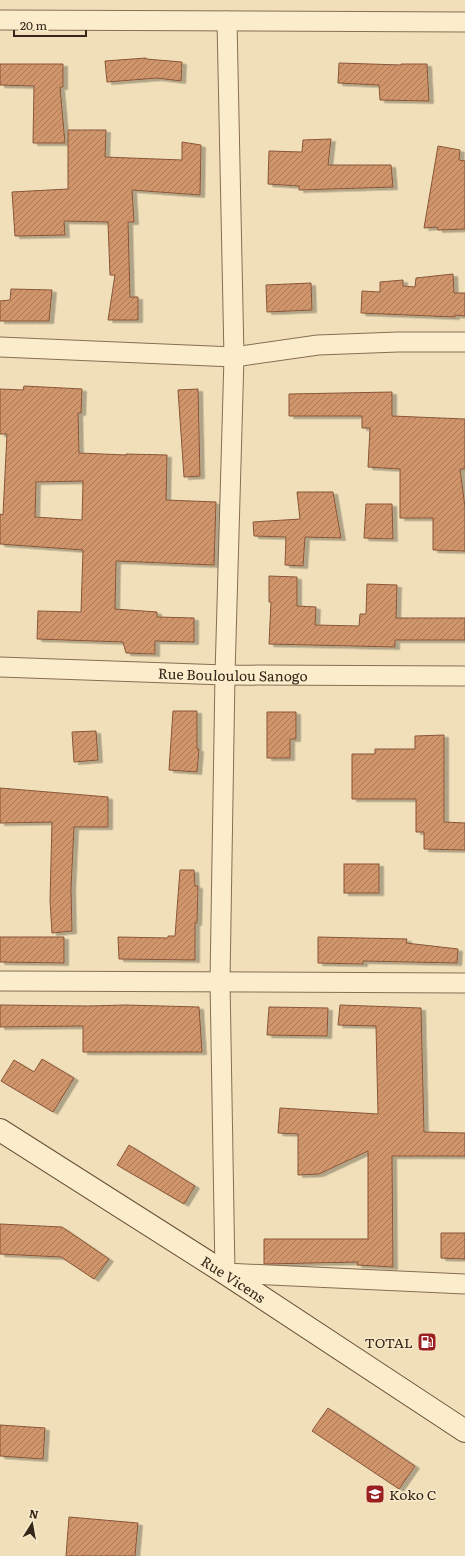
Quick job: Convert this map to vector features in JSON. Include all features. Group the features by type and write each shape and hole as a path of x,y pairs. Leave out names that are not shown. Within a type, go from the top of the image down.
{"street":[{"path":"0,20 465,22"},
{"path":"227,21 234,357 225,675 220,981 225,1272 465,1284"},
{"path":"0,348 234,357 318,346 398,342 465,342"},
{"name":"Rue Bouloulou Sanogo","path":"0,667 225,675 465,676"},
{"path":"0,981 465,982"},
{"name":"Rue Vicens","path":"0,1130 225,1272 465,1431"}],"building":[{"path":"146,58 182,62 181,81 157,78 107,82 105,61"},
{"path":"339,63 401,65 427,64 429,101 380,100 379,85 338,83"},
{"path":"0,64 63,64 63,87 60,87 65,143 33,143 34,86 0,85"},
{"path":"68,130 106,130 105,157 182,160 182,142 201,145 200,195 132,190 134,222 128,222 130,297 138,297 138,320 108,320 115,275 110,275 108,222 64,221 65,235 15,236 12,192 68,189"},
{"path":"331,139 328,165 391,165 393,187 299,190 299,186 268,184 269,151 302,152 303,140"},
{"path":"438,146 460,150 459,160 465,161 465,229 438,230 437,227 424,228"},
{"path":"453,274 454,293 465,293 465,316 455,315 455,317 361,313 362,291 380,292 380,282 403,280 403,286 415,287 416,278"},
{"path":"311,283 312,310 267,312 266,285"},
{"path":"11,289 52,290 49,321 0,321 0,301 10,300"},
{"path":"24,386 82,389 81,413 78,413 79,453 167,455 166,500 216,502 214,565 116,561 115,609 157,612 157,617 194,618 194,642 155,641 155,654 126,653 123,642 37,639 38,611 81,612 83,550 0,544 0,514 3,515 7,434 0,434 0,389 23,390","holes":["83,481 82,520 35,517 36,482"]},
{"path":"198,389 200,476 184,477 178,390"},
{"path":"392,392 392,416 465,419 465,469 460,469 465,507 465,551 433,550 433,518 400,518 400,469 368,467 370,428 362,428 362,416 289,416 289,394"},
{"path":"297,492 333,492 341,538 305,537 303,566 285,565 286,537 254,536 253,522 300,519"},
{"path":"366,504 392,504 393,539 364,538"},
{"path":"269,576 297,577 297,606 316,607 315,625 359,626 360,614 366,614 367,584 397,585 396,618 465,618 465,640 395,640 395,647 269,644 271,602 269,602"},
{"path":"173,711 197,711 197,749 199,749 197,772 169,770"},
{"path":"267,712 296,712 296,739 290,739 290,758 267,758"},
{"path":"96,731 98,760 74,762 72,732"},
{"path":"444,735 444,822 465,823 465,850 424,849 424,832 416,832 416,799 352,799 352,754 375,754 375,749 415,749 415,736"},
{"path":"0,788 108,797 108,827 74,827 71,889 72,931 52,933 50,901 52,822 0,823"},
{"path":"344,864 379,864 379,893 344,893"},
{"path":"180,870 194,870 195,886 198,886 197,923 195,923 195,960 119,959 118,937 168,938 168,936 175,936"},
{"path":"0,937 64,937 64,963 0,962"},
{"path":"318,937 407,939 406,943 458,949 457,963 363,961 363,964 318,963"},
{"path":"0,1005 126,1005 199,1007 202,1052 83,1052 83,1026 0,1027"},
{"path":"340,1005 421,1008 424,1132 465,1133 465,1156 392,1156 393,1267 357,1265 358,1262 264,1264 264,1239 368,1239 368,1151 319,1174 298,1175 298,1134 278,1133 280,1108 378,1114 376,1026 338,1025"},
{"path":"269,1007 328,1008 327,1036 267,1035"},
{"path":"42,1059 74,1078 53,1112 1,1081 14,1060 34,1072"},
{"path":"129,1145 195,1186 184,1204 117,1165"},
{"path":"0,1224 62,1227 109,1259 94,1279 61,1257 0,1254"},
{"path":"441,1233 465,1233 465,1259 441,1258"},
{"path":"328,1408 415,1466 399,1489 312,1431"},
{"path":"0,1425 45,1428 43,1459 0,1456"},
{"path":"69,1517 138,1523 135,1556 66,1556"}],"place":[{"name":"TOTAL","path":"427,1342"},
{"name":"Koko C","path":"375,1494"}]}
